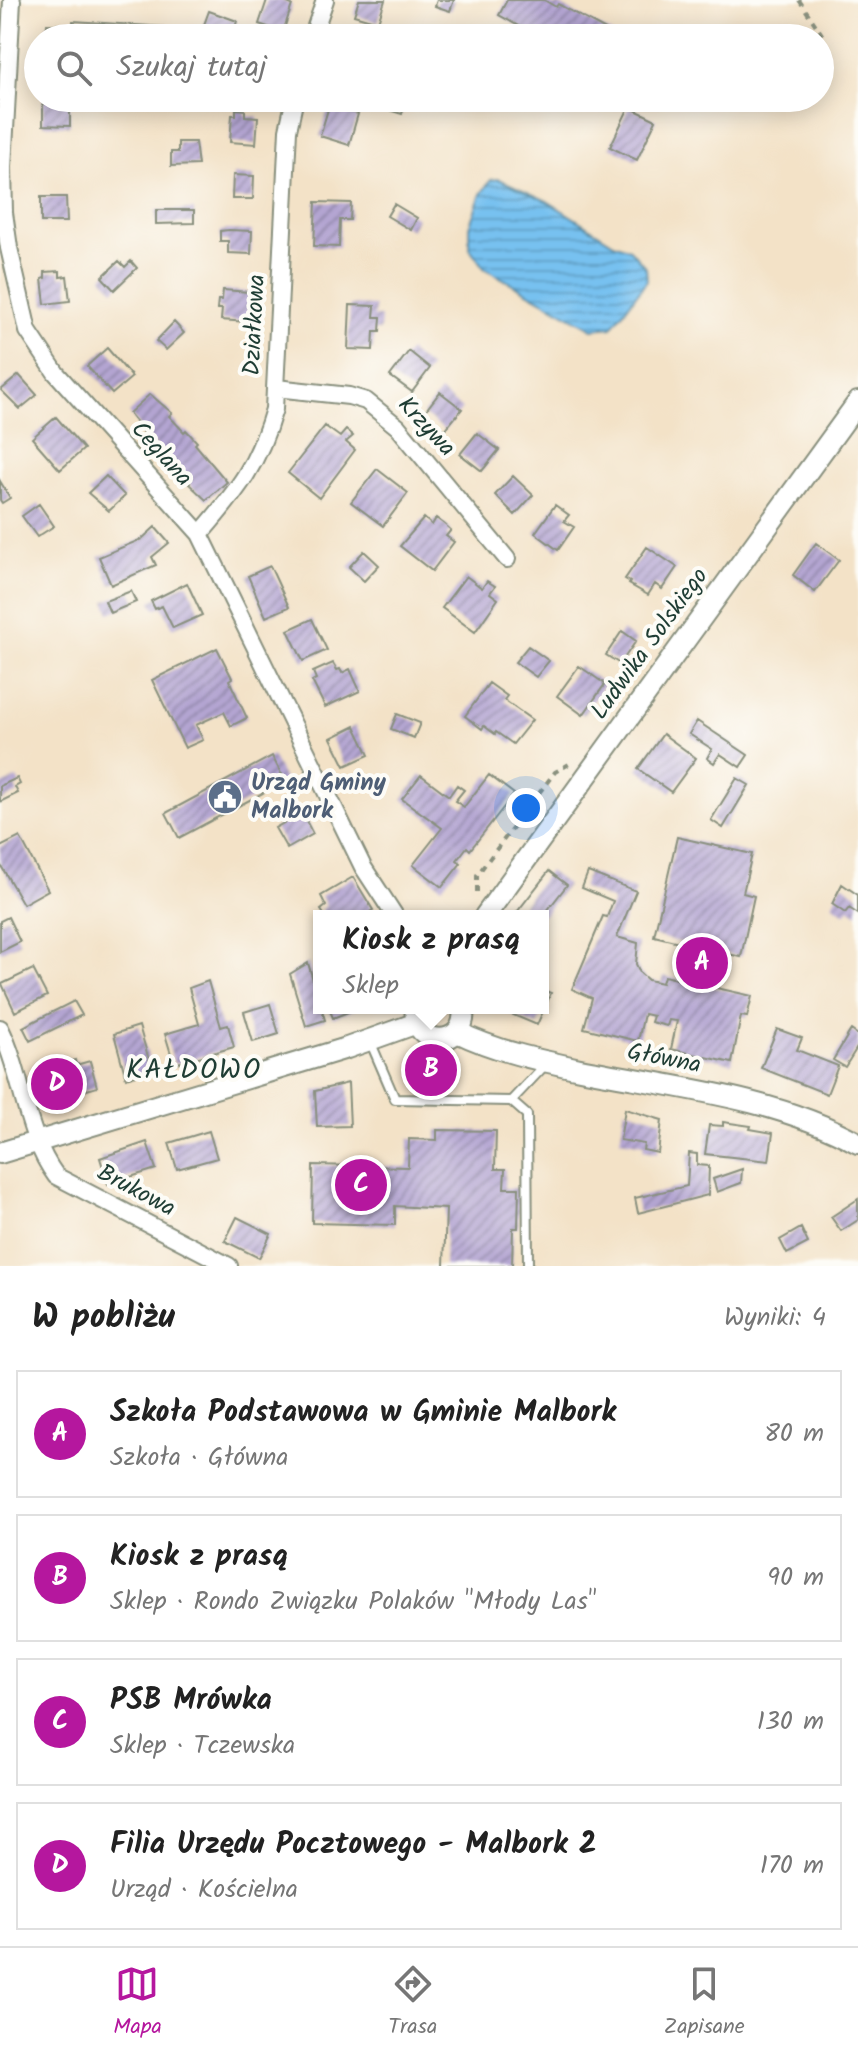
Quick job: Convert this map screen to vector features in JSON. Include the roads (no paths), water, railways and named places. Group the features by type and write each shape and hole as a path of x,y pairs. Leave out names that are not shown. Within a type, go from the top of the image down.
{"street":[{"name":"Ceglana","path":"12,0 3,167 4,213 8,279 28,331 45,359 200,534 363,867 391,910"},
{"path":"317,24 325,0"},
{"name":"Działkowa","path":"200,534 233,497 250,472 265,440 274,409 288,130 292,112"},
{"name":"Krzywa","path":"276,388 349,396 366,401 398,427 507,559"},
{"name":"Ludwika Solskiego","path":"489,910 858,402"},
{"path":"457,1032 464,1014"},
{"path":"0,1153 369,1040 417,1016"},
{"name":"Główna","path":"417,1016 427,1036 443,1039 457,1032 512,1054 781,1110 836,1130 858,1143"},
{"name":"Brukowa","path":"0,1028 13,1054 44,1160 56,1176 229,1266"}],"lane":[{"path":"369,1040 395,1099 511,1101 527,1115 528,1266"},
{"path":"511,1101 548,1062"}],"water":[{"path":"499,179 547,201 614,243 630,249 646,268 647,280 612,327 593,329 484,268 469,247 469,227 481,194 491,180"}],"place":[{"name":"Urząd Gminy Malbork","path":"225,797"},
{"name":"Szkoła Podstawowa w Gminie Malbork","path":"702,963"},
{"name":"Kiosk z prasą","path":"431,1070"},
{"name":"Filia Urzędu Pocztowego - Malbork 2","path":"57,1084"},
{"name":"PSB Mrówka","path":"361,1185"}],"district":[{"name":"KAŁDOWO","path":"194,1070"}]}
